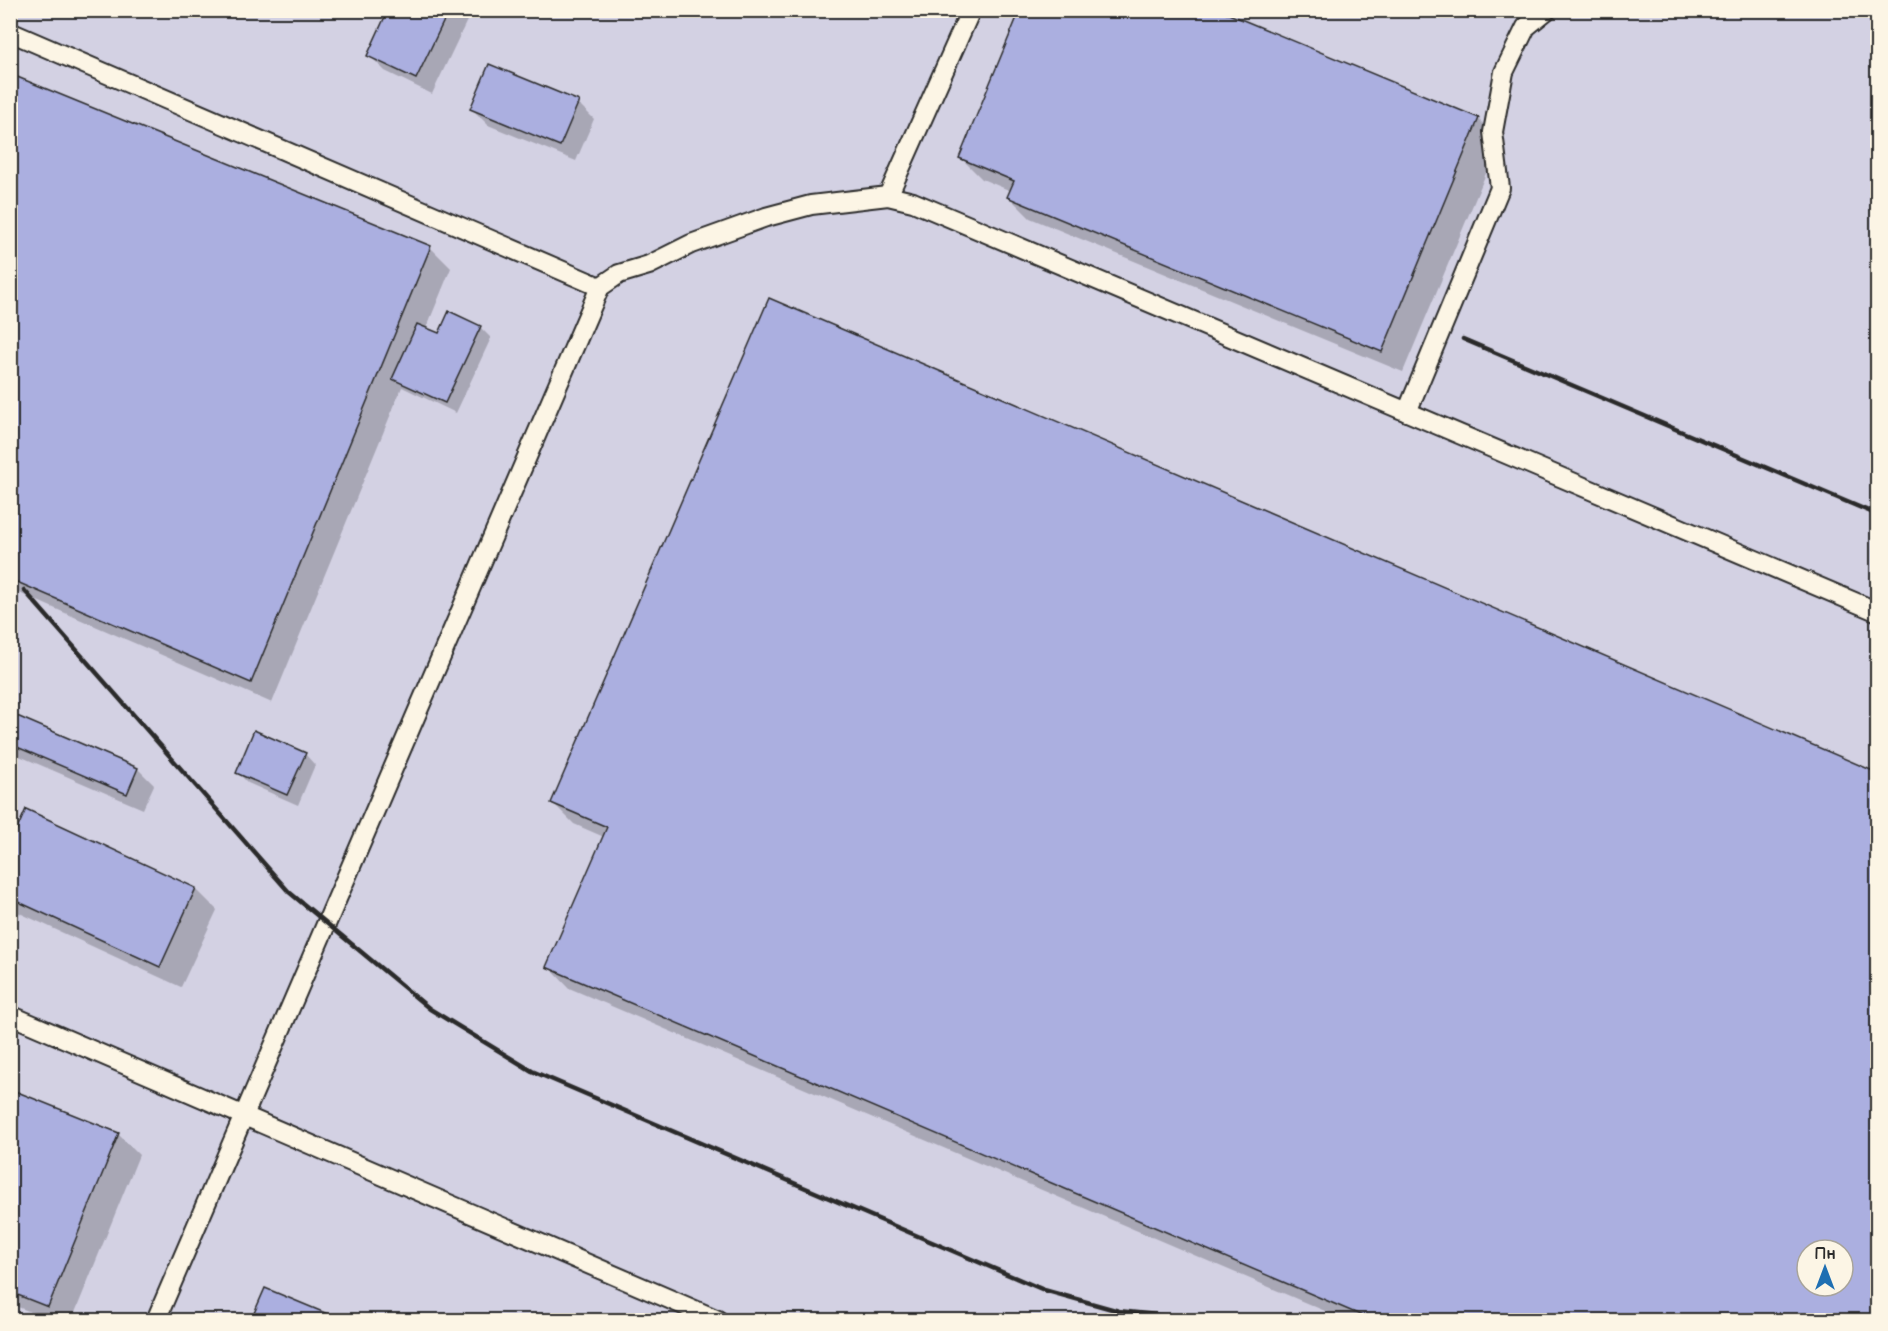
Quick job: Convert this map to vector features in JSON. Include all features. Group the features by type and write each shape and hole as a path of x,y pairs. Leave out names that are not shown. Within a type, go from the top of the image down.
{"lane":[{"path":"888,196 970,10"},
{"path":"1407,412 1500,188 1493,132 1504,72 1527,27 1547,10"},
{"path":"10,32 600,287"},
{"path":"156,1320 600,287 619,274 649,265 691,244 766,217 811,205 888,196 913,202 1878,612"},
{"path":"10,1015 718,1320"}],"shaded area":[{"path":"10,11 1877,11 1877,1320 11,1320"}],"building":[{"path":"388,10 449,10 416,79 367,56"},
{"path":"1020,10 1219,10 1479,118 1382,352 1007,197 1014,181 959,158"},
{"path":"489,64 579,101 560,146 470,109"},
{"path":"10,74 431,246 251,683 10,579"},
{"path":"769,298 1878,773 1878,1320 1372,1320 546,967 607,827 551,803"},
{"path":"449,311 481,326 445,403 392,379 417,324 439,333"},
{"path":"10,713 138,768 127,794 10,744"},
{"path":"254,730 306,753 287,795 236,773"},
{"path":"26,809 196,888 160,967 10,898 10,845"},
{"path":"10,1089 119,1133 48,1307 10,1292"},
{"path":"265,1288 342,1320 251,1320"}],"railway":[{"path":"1463,339 1878,515"},
{"path":"24,590 289,892 430,1009 532,1071 1044,1290 1119,1311 1203,1320"}]}
